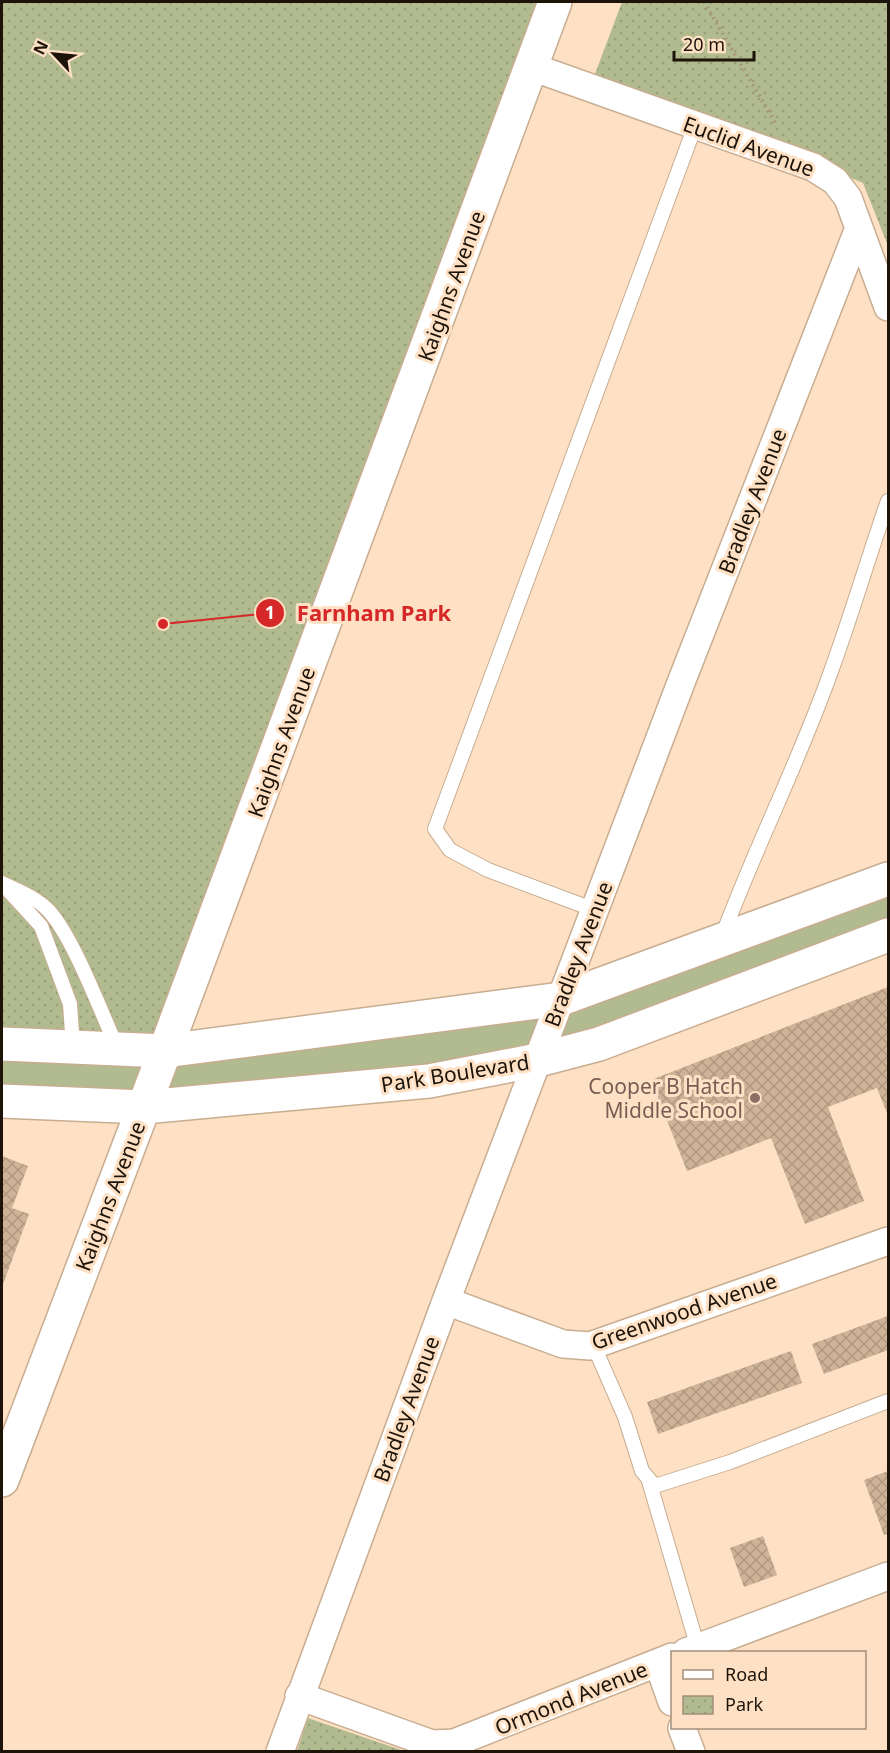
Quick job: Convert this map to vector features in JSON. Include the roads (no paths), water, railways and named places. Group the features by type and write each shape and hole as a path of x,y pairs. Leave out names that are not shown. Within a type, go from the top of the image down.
{"street":[{"name":"Kaighns Avenue","path":"2,1480 165,1051 555,2"},
{"name":"Euclid Avenue","path":"532,67 799,163 835,181 848,198 888,307"},
{"name":"Bradley Avenue","path":"280,1752 446,1301 859,228"},
{"path":"2,1044 165,1051 561,999 888,879"},
{"name":"Park Boulevard","path":"2,1101 144,1107 429,1081 538,1060 599,1044 888,935"},
{"name":"Greenwood Avenue","path":"446,1301 563,1344 593,1344 888,1241"},
{"path":"692,1650 888,1576"},
{"path":"665,1660 671,1696"},
{"name":"Ormond Avenue","path":"299,1696 432,1744 454,1743 665,1660"},
{"path":"682,1729 691,1752"}],"lane":[{"path":"595,910 488,870 450,850 435,829 695,126"},
{"path":"722,939 750,862 790,774 830,674 888,501"},
{"path":"2,884 41,926 70,1005 73,1047"},
{"path":"2,884 20,891 48,910 63,931 118,1049"},
{"path":"593,1344 625,1417 642,1471 649,1481 692,1650"},
{"path":"649,1481 658,1485 720,1465 888,1401"}],"place":[{"name":"Farnham Park","path":"163,624"},
{"name":"Cooper B Hatch Middle School","path":"755,1098"}]}
